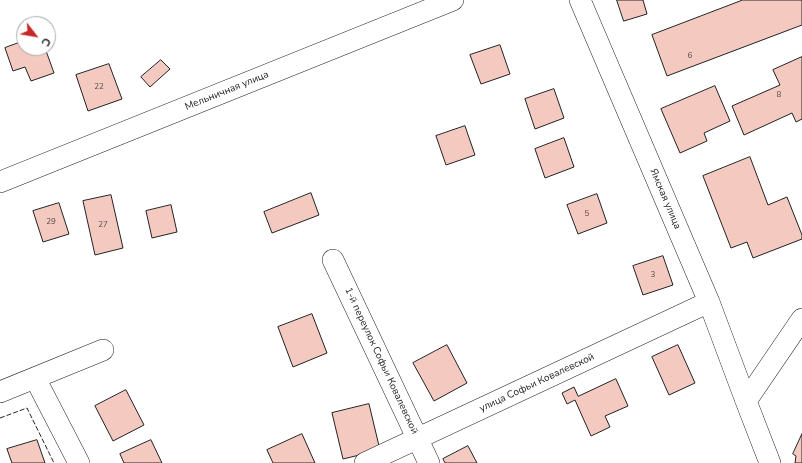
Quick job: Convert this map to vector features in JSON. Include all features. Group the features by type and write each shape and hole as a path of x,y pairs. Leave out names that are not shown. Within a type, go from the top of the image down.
{"street":[{"name":"Мельничная улица","path":"0,182 454,0"},
{"name":"Ямская улица","path":"580,0 709,302 770,463"},
{"name":"1-й переулок Софьи Ковалевской","path":"333,260 429,463"},
{"name":"улица Софьи Ковалевской","path":"365,463 709,302"},
{"path":"746,401 802,319"},
{"path":"0,392 103,350"},
{"path":"35,378 79,463"}],"building":[{"path":"617,0 643,0 647,14 624,21"},
{"path":"743,0 802,0 802,25 667,76 652,35"},
{"path":"16,44 16,56 48,56 54,73 31,81 25,67 13,71 5,48"},
{"path":"500,45 510,74 481,84 470,55"},
{"path":"802,57 802,119 796,122 792,113 744,135 732,106 780,85 773,70"},
{"path":"161,60 170,69 150,87 141,77"},
{"path":"109,64 122,99 88,111 76,75"},
{"path":"715,86 730,121 704,133 707,141 680,153 661,109"},
{"path":"554,89 564,118 535,129 525,99"},
{"path":"465,126 475,155 446,165 436,136"},
{"path":"564,138 574,167 545,178 535,149"},
{"path":"750,157 768,205 787,197 802,235 802,239 753,258 747,242 731,248 703,176"},
{"path":"311,193 319,215 272,233 264,212"},
{"path":"597,194 607,223 578,234 567,205"},
{"path":"111,195 123,248 95,255 83,201"},
{"path":"59,203 69,234 43,242 33,211"},
{"path":"171,205 177,232 152,238 146,211"},
{"path":"663,256 673,285 643,295 633,266"},
{"path":"312,314 327,353 293,367 278,327"},
{"path":"447,345 467,383 434,401 413,363"},
{"path":"678,345 695,383 669,395 652,357"},
{"path":"616,379 628,406 605,416 610,427 591,436 575,400 567,404 562,393 574,387 578,396"},
{"path":"126,390 144,425 113,441 95,406"},
{"path":"369,404 380,450 343,459 332,413"},
{"path":"302,434 315,463 273,463 267,450"},
{"path":"802,434 802,463 795,463 796,456 793,454"},
{"path":"37,440 45,463 12,463 7,449"},
{"path":"151,440 162,463 124,463 120,454"},
{"path":"468,446 477,463 445,463 443,459"}],"fence":[{"path":"0,418 27,408 54,463"}]}
